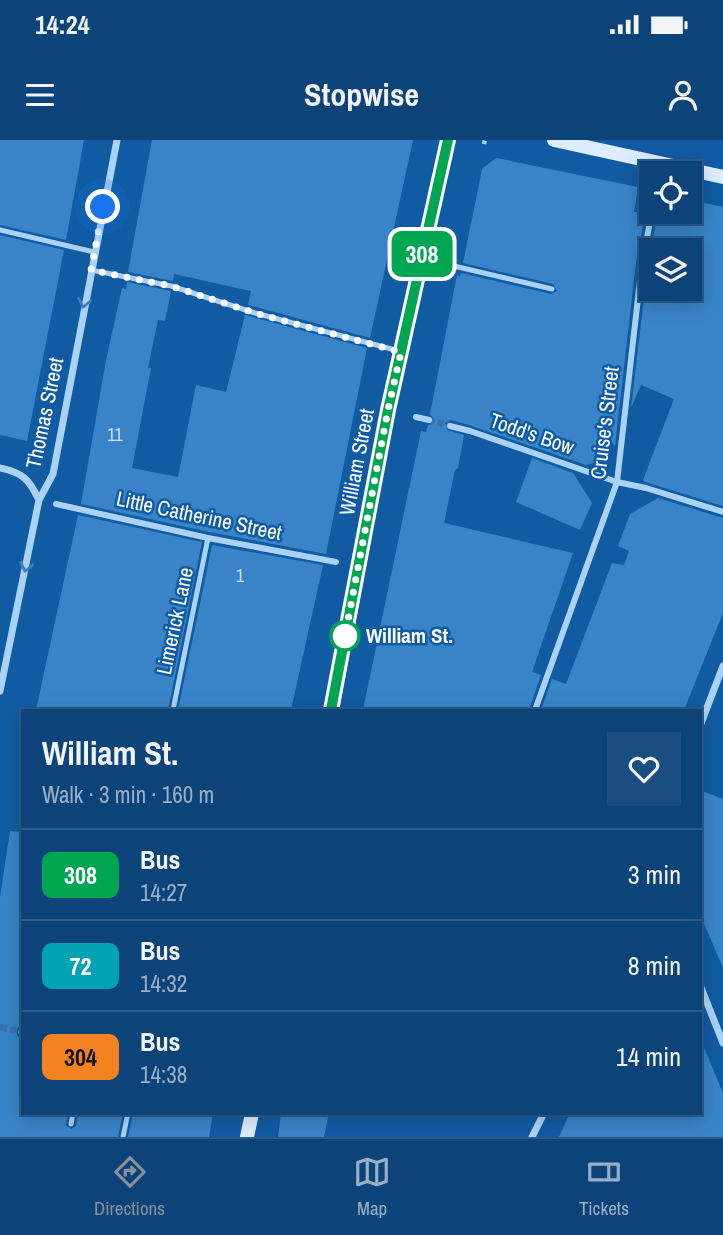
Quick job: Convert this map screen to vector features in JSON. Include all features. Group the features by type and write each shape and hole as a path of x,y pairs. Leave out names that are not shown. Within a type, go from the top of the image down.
{"main road":[{"name":"William Street","path":"331,709 388,410 447,140"},
{"path":"554,140 639,163"},
{"path":"702,174 723,177"},
{"path":"247,1137 252,1115"}],"street":[{"name":"Thomas Street","path":"0,691 39,500 52,474 117,140"},
{"name":"Cruise's Street","path":"535,709 617,482 642,263 650,224"},
{"path":"416,417 429,420"},
{"name":"Todd's Bow","path":"450,426 617,482 646,488 723,512"},
{"path":"0,468 30,480 39,500"},
{"name":"Little Catherine Street","path":"56,504 208,538 336,562"},
{"path":"702,721 723,666"},
{"path":"702,990 723,1043"},
{"path":"532,1137 543,1115"}],"lane":[{"path":"0,230 94,252"},
{"path":"421,258 552,289"},
{"path":"91,270 171,286 255,313 401,352"},
{"name":"Limerick Lane","path":"173,709 208,538"},
{"path":"71,1124 73,1115"},
{"path":"122,1137 128,1115"}],"building":[{"path":"0,140 84,140 66,240 0,225"},
{"path":"152,140 413,140 370,338 248,305 251,291 174,274 173,281 128,272"},
{"path":"496,158 638,187 634,212 639,212 639,224 644,224 639,238 615,446 608,438 599,462 586,465 472,426 451,420 445,423 447,430 464,435 444,523 573,553 532,672 541,675 529,709 363,709 421,431 426,432 428,425 435,421 430,414 457,275 460,276 461,273 551,294 557,291 553,284 463,263 482,169"},
{"path":"702,203 723,207 723,506 643,480 674,399 641,385 631,408 644,301 702,301 702,238 653,238 656,224 702,224"},
{"path":"0,235 64,250 27,441 0,435"},
{"path":"127,282 171,291 165,321 158,320 132,468 178,477 196,385 226,392 245,315 367,348 326,554 81,504 106,360 122,288 126,289"},
{"path":"532,458 573,473 592,503 580,530 516,502"},
{"path":"658,498 723,518 723,613 684,709 541,709 552,679 566,684 612,563 624,565 629,551 618,546 630,514"},
{"path":"78,515 202,542 168,709 36,709"},
{"path":"212,545 323,565 291,709 178,709"},
{"path":"702,791 723,799 723,968 702,919"},
{"path":"10,831 21,832 21,1026 16,1031 21,1038 21,1115 68,1115 66,1125 71,1129 76,1126 78,1115 123,1115 118,1137 0,1137 0,897"},
{"path":"702,1043 723,1093 723,1137 559,1137 569,1115 702,1115"},
{"path":"133,1115 213,1115 209,1137 128,1137"},
{"path":"281,1115 329,1115 324,1137 278,1137"}],"tunnel":[{"path":"429,420 450,426"},
{"path":"0,1027 21,1032"}],"bus line":[{"name":"308","path":"331,709 388,410 448,140"}],"place":[{"name":"William St.","path":"345,636"}],"route":[{"path":"103,207 91,270 171,286 255,313 401,352 345,636"}]}
